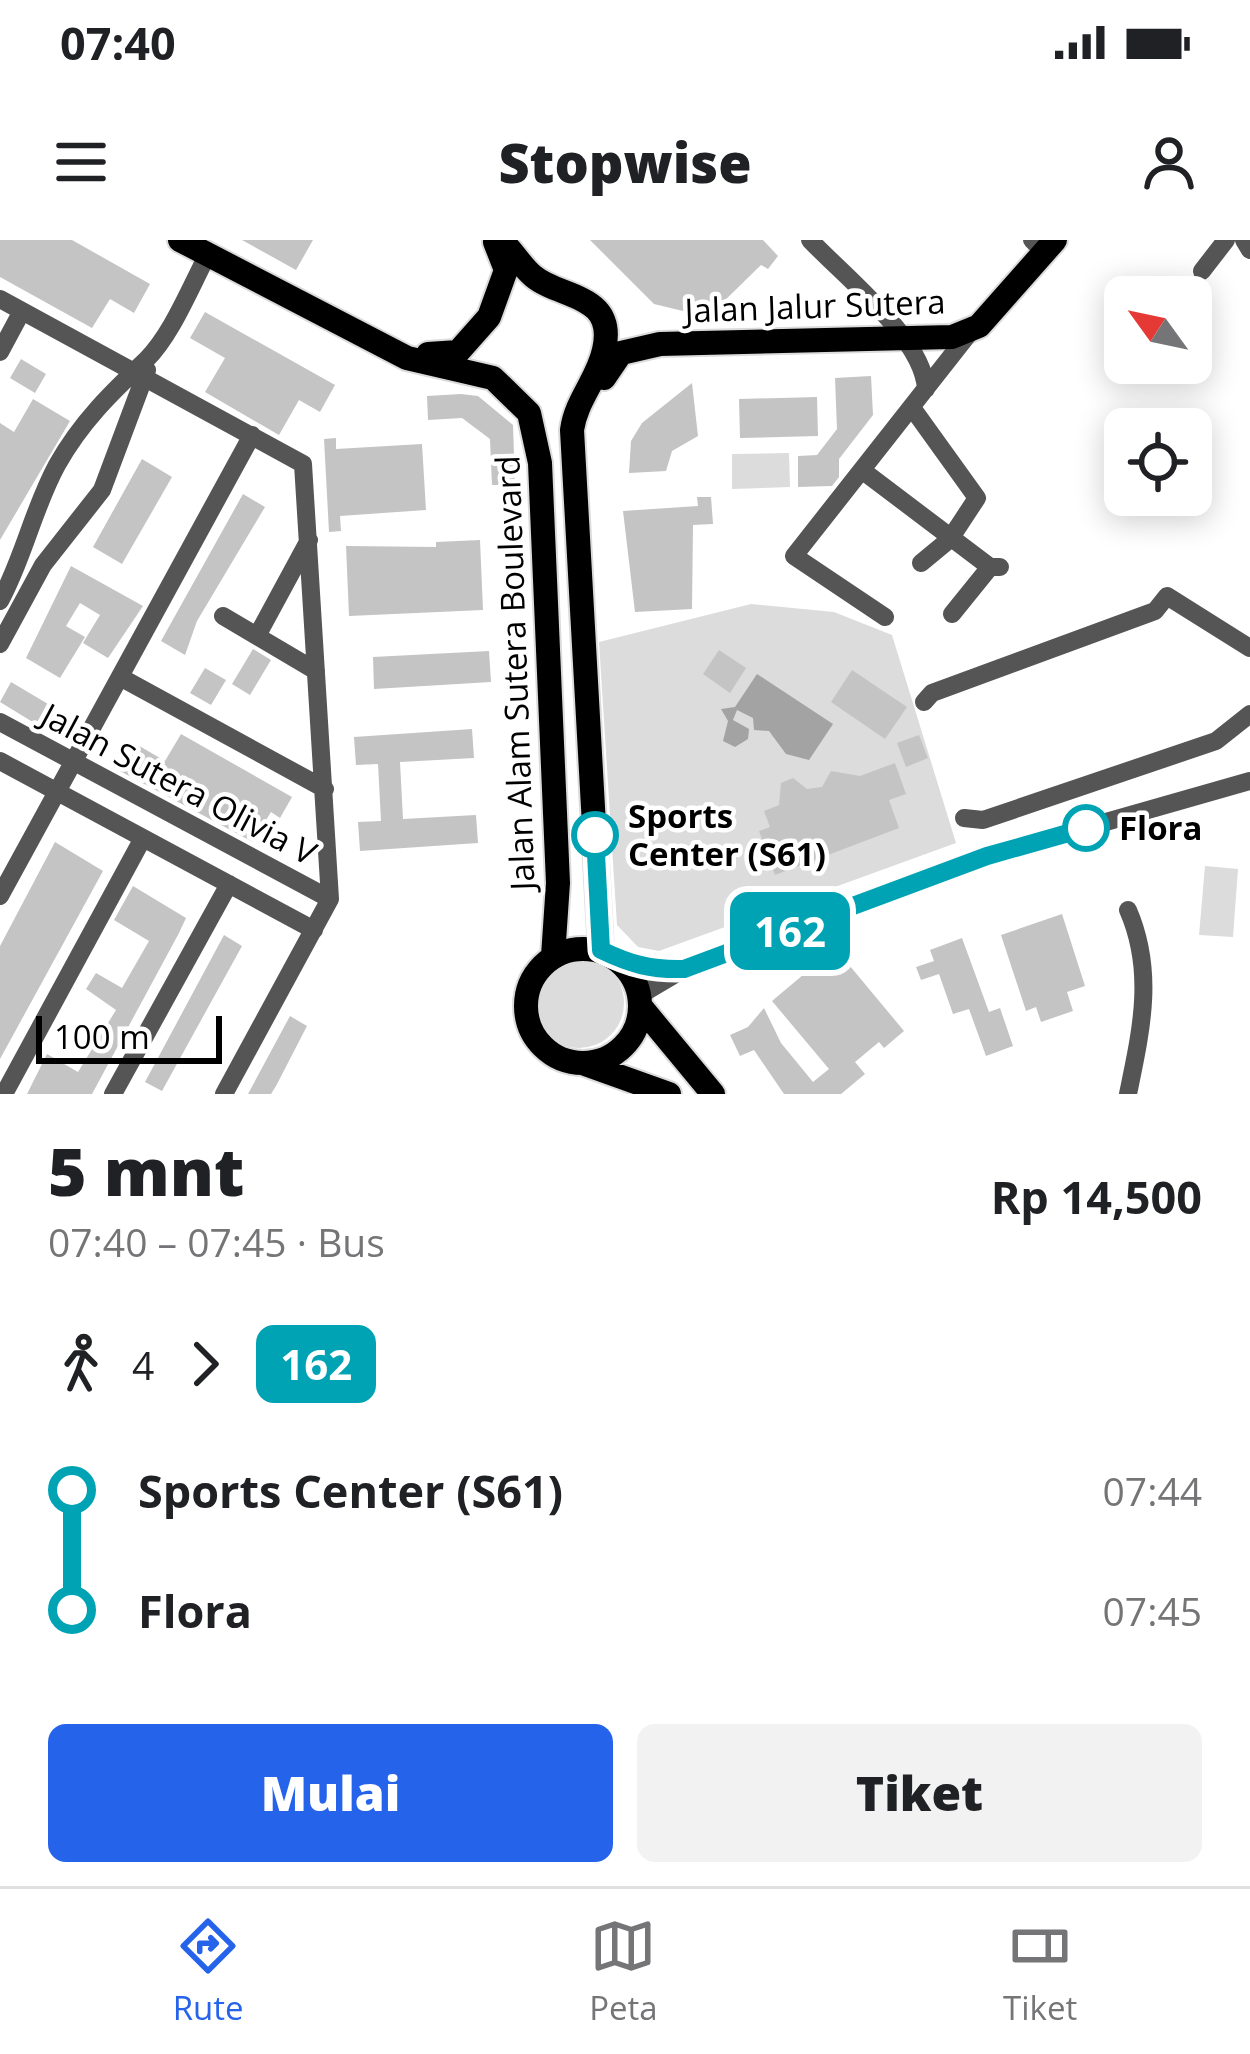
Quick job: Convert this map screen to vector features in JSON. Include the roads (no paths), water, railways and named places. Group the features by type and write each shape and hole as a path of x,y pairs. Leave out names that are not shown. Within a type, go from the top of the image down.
{"main road":[{"path":"180,240 369,338 382,335 414,352 458,352 489,317 506,271 498,240"},
{"name":"Jalan Jalur Sutera","path":"498,240 531,274 578,294 616,332 660,344"},
{"path":"914,339 973,316 1040,241"},
{"path":"971,331 1040,241"},
{"path":"574,412 605,347 599,314"},
{"name":"Jalan Jalur Sutera","path":"574,412 621,353 660,344 914,339 971,331"},
{"name":"Jalan Alam Sutera Boulevard","path":"369,338 407,358 493,378 529,412 538,435 558,904 553,956"},
{"name":"Jalan Alam Sutera Boulevard","path":"574,412 598,910 612,957"},
{"path":"558,904 572,935 581,939 590,934 598,910"},
{"path":"669,1094 562,1060 531,1031 528,990 553,956 577,948 612,957 713,1094"},
{"path":"583,1064 600,1061 629,1040 640,1001"}],"street":[{"path":"810,240 914,339 926,389"},
{"path":"1202,271 1226,240"},
{"path":"1244,240 1250,250"},
{"path":"0,601 102,490 141,369 208,256"},
{"path":"0,299 141,369 296,458 305,473 329,899 224,1094"},
{"path":"0,352 22,311"},
{"path":"884,617 794,556 971,331"},
{"path":"0,644 34,560 34,514 57,465 86,419 141,369"},
{"path":"913,409 976,495 950,538 921,563"},
{"path":"0,896 252,435"},
{"path":"863,471 995,567 952,614"},
{"path":"257,636 310,538"},
{"path":"924,702 932,693 1155,611 1167,596 1250,648"},
{"path":"223,616 316,671"},
{"path":"120,677 325,789"},
{"path":"964,818 983,820 1216,741 1250,714"},
{"name":"Jalan Sutera Olivia V","path":"0,722 329,899"},
{"name":"Jalan Sutera Olivia V","path":"0,761 314,930"},
{"path":"640,1001 684,969 987,856 1250,781"},
{"path":"4,1094 143,838"},
{"path":"113,1094 229,884"},
{"path":"1128,910 1141,947 1145,992 1128,1094"},
{"path":"612,957 684,969"}],"place":[{"name":"Flora","path":"1086,828"},
{"name":"Sports Center (S61)","path":"595,835"}]}
